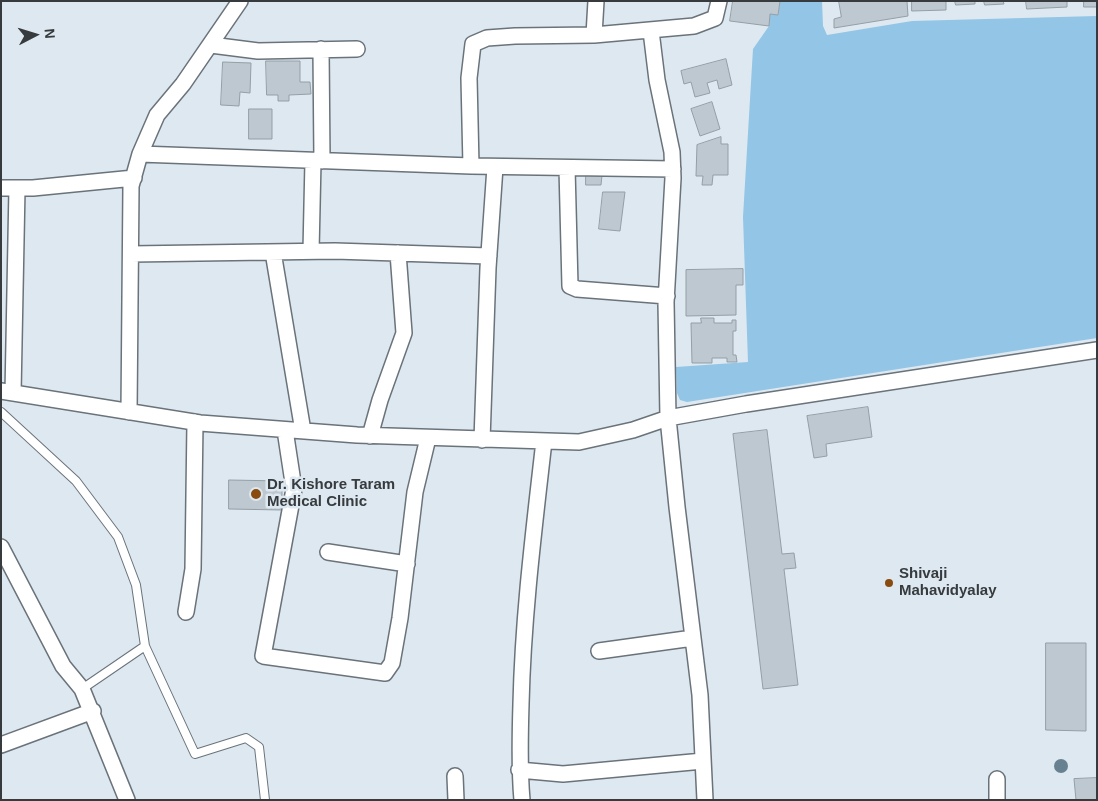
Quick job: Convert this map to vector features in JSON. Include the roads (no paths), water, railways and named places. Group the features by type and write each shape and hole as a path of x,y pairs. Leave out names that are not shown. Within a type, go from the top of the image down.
{"street":[{"path":"128,412 131,186 140,154 157,115 183,84 240,1"},
{"path":"594,34 596,1"},
{"path":"471,166 469,78 473,44 487,38 651,31 694,26 715,18 720,1"},
{"path":"651,31 657,80 672,152 673,169 667,296 668,418 700,695 705,800"},
{"path":"211,45 258,51 358,49"},
{"path":"311,251 317,161 321,49"},
{"path":"140,154 496,167 673,169"},
{"path":"482,440 489,256 496,167"},
{"path":"567,168 570,286 578,289 667,296"},
{"path":"1,188 134,178"},
{"path":"17,188 7,392 128,412 195,422 370,436 579,442 633,430 668,418 746,404 1097,350"},
{"path":"131,254 311,251 489,256"},
{"path":"273,252 303,431"},
{"path":"370,436 380,400 404,333 398,253"},
{"path":"186,612 193,569 195,422"},
{"path":"286,430 294,489 263,656 385,673 392,663 400,618 415,492 428,438"},
{"path":"522,800 519,770 522,666 528,576 544,441"},
{"path":"1,547 63,666 82,688 93,711 127,800"},
{"path":"328,552 407,564"},
{"path":"599,651 693,638"},
{"path":"1,745 93,711"},
{"path":"519,770 563,774 703,761"},
{"path":"455,776 456,800"},
{"path":"997,779 997,800"}],"lane":[{"path":"1,412 76,481 118,537 136,585 145,646 195,754 246,738 259,747 265,800"},
{"path":"82,688 145,646"}],"place":[{"name":"Dr. Kishore Taram Medical Clinic","path":"256,494"},
{"name":"Shivaji Mahavidyalay","path":"889,583"}]}
